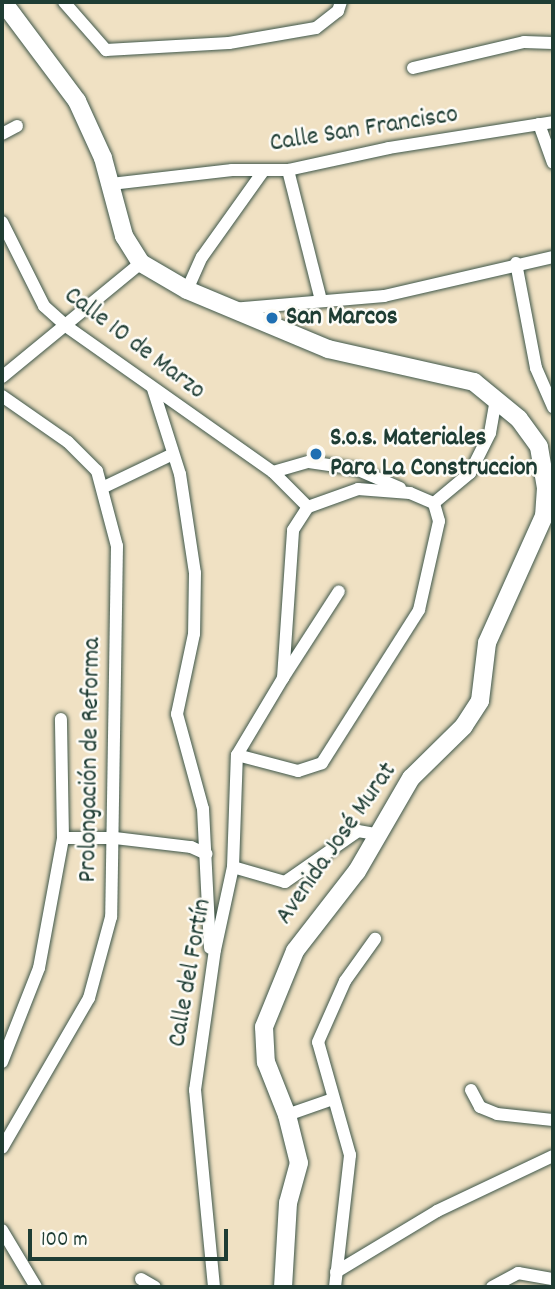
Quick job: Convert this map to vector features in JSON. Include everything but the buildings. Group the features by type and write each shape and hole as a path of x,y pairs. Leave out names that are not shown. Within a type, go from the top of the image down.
{"street":[{"name":"Avenida José Murat","path":"3,2 77,101 111,184 124,236 141,263 187,290 228,309 328,349 474,382 519,419 539,447 549,509 487,643 480,701 464,726 411,778 375,834 357,871 295,951 264,1027 266,1062 287,1115 299,1163 288,1203 283,1287"},
{"path":"64,2 106,50 229,43 316,28 338,11 341,2"},
{"path":"413,68 524,42 553,43"},
{"name":"Calle San Francisco","path":"111,184 288,170 553,122"},
{"path":"539,124 548,136 553,163"},
{"path":"2,134 17,126"},
{"path":"187,290 202,257 264,170"},
{"path":"288,170 321,300"},
{"name":"Calle 10 de Marzo","path":"2,222 44,306 66,326 273,472 308,507"},
{"path":"228,309 384,296 516,262 553,257"},
{"path":"516,262 536,368 553,407"},
{"path":"2,377 141,263"},
{"path":"153,389 173,454 195,573 194,634 177,714 203,809 211,977"},
{"name":"Prolongación de Reforma","path":"2,396 68,442 97,471 104,487 117,546 115,838 111,917 89,998 2,1148"},
{"path":"434,503 470,473 490,433 496,400"},
{"path":"104,487 173,454"},
{"path":"273,472 309,462 356,469 434,503"},
{"path":"308,507 359,489 411,493"},
{"path":"237,755 298,771 322,763 419,610 439,521 434,503"},
{"name":"Calle del Fortín","path":"283,678 293,530 308,507"},
{"name":"Calle del Fortín","path":"214,1287 195,1090 211,977 233,867 237,755 339,591"},
{"name":"Prolongación de Reforma","path":"2,1062 39,968 63,838 61,719"},
{"path":"233,867 285,882 358,831 375,834"},
{"path":"63,838 115,838 191,847 207,854"},
{"path":"335,1287 349,1155 318,1042 345,981 375,939"},
{"path":"471,1090 480,1107 496,1114 553,1120"},
{"path":"287,1115 333,1099"},
{"path":"336,1272 437,1211 553,1156"},
{"path":"2,1230 36,1287"},
{"path":"492,1287 518,1273 553,1279"},
{"path":"141,1279 155,1287"}],"place":[{"name":"San Marcos","path":"272,318"},
{"name":"S.o.s. Materiales Para La Construccion","path":"316,454"}]}
